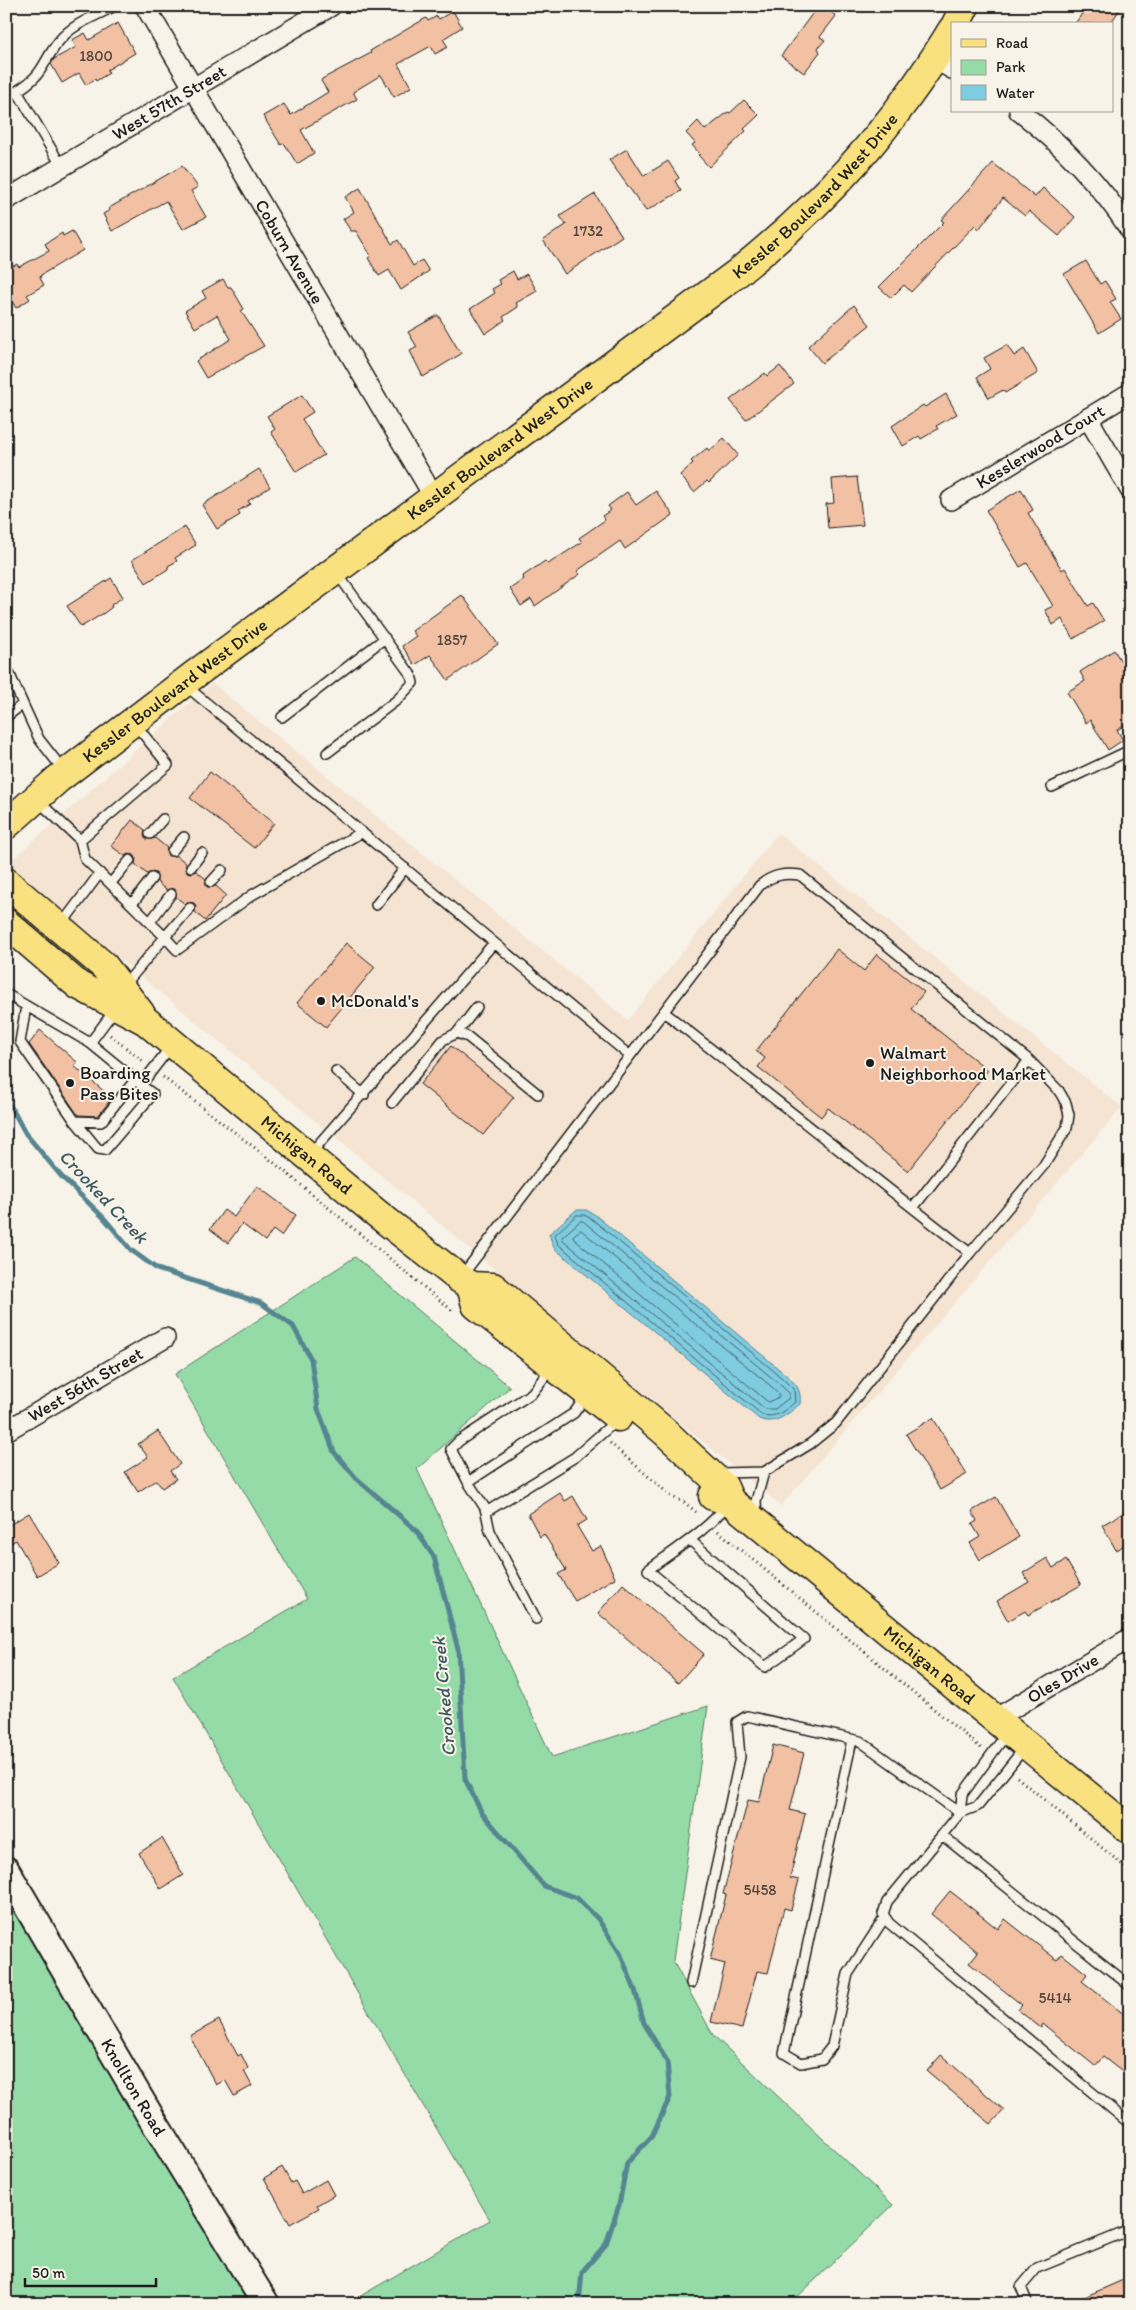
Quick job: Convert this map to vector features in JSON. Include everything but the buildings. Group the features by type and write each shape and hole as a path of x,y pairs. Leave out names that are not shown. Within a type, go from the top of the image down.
{"main road":[{"path":"957,22 965,6"},
{"name":"Kessler Boulevard West Drive","path":"6,825 66,773 183,683 736,274 784,235 866,152 893,119 944,64 951,34"},
{"name":"Michigan Road","path":"6,882 104,966 119,997 308,1156 465,1282 476,1305 619,1418 712,1496 730,1501 757,1522 1130,1830"},
{"name":"Michigan Road","path":"6,923 78,985 119,997"},
{"name":"Michigan Road","path":"465,1282 493,1287 664,1431 724,1486 730,1501"}],"street":[{"name":"Coburn Avenue","path":"145,6 434,497"},
{"name":"West 57th Street","path":"6,200 331,6"},
{"path":"1020,112 1072,158 1101,190 1130,230"},
{"name":"Kesslerwood Court","path":"951,500 1130,393"},
{"path":"1088,418 1130,490"},
{"name":"West 56th Street","path":"6,1431 165,1338"},
{"name":"Oles Drive","path":"1010,1732 1130,1638"},
{"name":"Knollton Road","path":"6,1870 149,2114 266,2304"}],"lane":[{"path":"6,96 33,81 59,40 69,31 115,6"},
{"path":"17,91 62,167"},
{"path":"327,753 397,700 413,683 410,675 385,638 335,570"},
{"path":"282,717 385,638"},
{"path":"6,666 39,739 66,773"},
{"path":"183,683 630,1056"},
{"path":"6,717 23,704"},
{"path":"80,840 168,765 133,721"},
{"path":"1052,787 1130,750"},
{"path":"36,799 80,840 85,859 177,950 252,895 362,832"},
{"path":"150,834 163,819"},
{"path":"172,852 184,837"},
{"path":"191,867 202,853"},
{"path":"111,883 130,860"},
{"path":"376,906 405,868"},
{"path":"210,882 222,870"},
{"path":"59,927 100,873"},
{"path":"465,1282 630,1056 760,885 772,876 785,873 800,875 1029,1060 1059,1091 1066,1103 1069,1115 1067,1128 1044,1165 970,1253 836,1423 810,1444 764,1472 709,1474"},
{"path":"132,904 152,878"},
{"path":"150,922 171,894"},
{"path":"90,1043 119,997 190,908"},
{"path":"308,1156 364,1095 494,943"},
{"path":"6,994 90,1043 153,1094 106,1150 98,1149 75,1121 20,1042 26,1006"},
{"path":"392,1103 443,1040 457,1033 477,1007"},
{"path":"664,1012 970,1253"},
{"path":"457,1033 468,1037 538,1094"},
{"path":"75,1121 101,1122 173,1044"},
{"path":"913,1208 1029,1060"},
{"path":"336,1071 364,1095"},
{"path":"536,1619 490,1531 486,1512 451,1449 459,1441 532,1393 553,1365"},
{"path":"468,1482 574,1413 588,1393"},
{"path":"486,1512 575,1457 619,1418"},
{"path":"757,1522 756,1501 764,1472"},
{"path":"690,1540 804,1639 765,1667 648,1570 711,1524 730,1501"},
{"path":"691,1983 740,1757 737,1722 747,1716 860,1741 960,1812"},
{"path":"960,1812 978,1806 1010,1732"},
{"path":"1010,1732 962,1795 960,1812 887,1902 883,1914 889,1923 1130,2124"},
{"path":"852,1740 784,2053 801,2064 822,2059 832,2046 848,1974 885,1917"},
{"path":"942,1835 1130,1986"},
{"path":"1028,2304 1021,2288 1037,2268 1130,2230"}],"shaded area":[{"path":"212,683 628,1020 778,833 1122,1107 781,1506 6,865"}],"green space":[{"path":"355,1257 510,1387 417,1469 552,1757 708,1706 673,1961 713,2035 893,2205 790,2304 347,2304 490,2220 173,1677 307,1599 175,1374"},
{"path":"6,1886 266,2304 6,2304"}],"water":[{"path":"576,1210 586,1210 594,1214 785,1374 795,1383 799,1390 800,1404 776,1420 765,1421 759,1419 554,1248 549,1234"}],"waterway":[{"name":"Crooked Creek","path":"6,1098 26,1134 61,1176 104,1218 131,1250 157,1269 261,1303 293,1326 311,1359 318,1409 334,1452 357,1479 416,1530 434,1557 458,1649 465,1779 482,1813 544,1886 577,1898 598,1919 620,1953 635,1990 644,2023 667,2061 670,2097 652,2136 627,2163 619,2205 606,2244 582,2272 579,2304"}],"place":[{"name":"McDonald's","path":"321,1001"},
{"name":"Walmart Neighborhood Market","path":"870,1063"},
{"name":"Boarding Pass Bites","path":"70,1083"}]}
